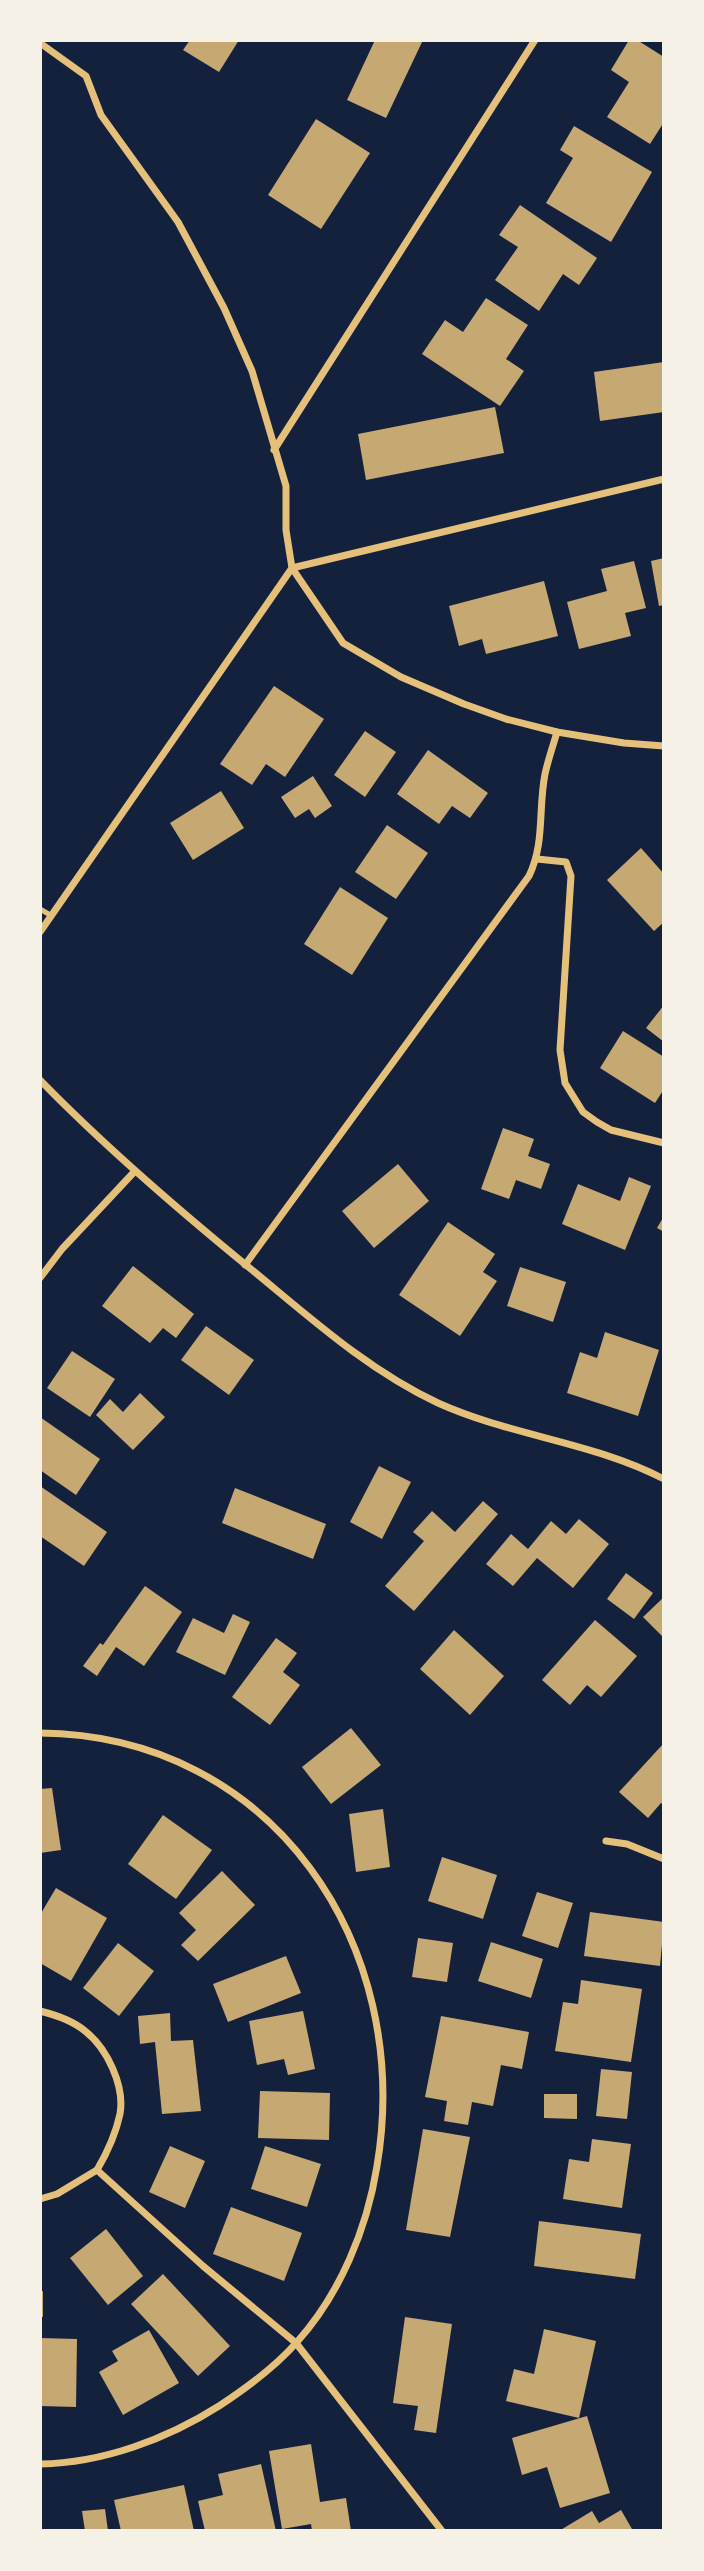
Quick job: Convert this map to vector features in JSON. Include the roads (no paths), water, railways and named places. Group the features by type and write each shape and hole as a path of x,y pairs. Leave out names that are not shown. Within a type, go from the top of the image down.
{"street":[{"path":"274,450 535,40"},
{"path":"40,43 86,76 101,115 178,222 224,308 252,371 286,486 286,530 292,568 343,643 401,677 506,719 557,732 624,743 664,746"},
{"path":"40,932 292,568 664,479"},
{"path":"245,1265 520,887 537,859 542,831 545,775 557,732"},
{"path":"537,859 566,862 571,876 560,1050 565,1083 583,1112 597,1122 611,1130 664,1143"},
{"path":"40,1080 135,1171 245,1265 373,1367 437,1402 488,1423 607,1455 664,1479"},
{"path":"40,1278 62,1250 135,1171"},
{"path":"40,1733 68,1733 120,1741 154,1752 202,1773 232,1791 273,1824 297,1849 322,1884 347,1932 363,1971 377,2024 384,2079 382,2134 373,2189 361,2228 340,2279 296,2343 239,2394 195,2421 142,2444 86,2459 40,2464"},
{"path":"606,1841 627,1844 664,1859"},
{"path":"40,2011 60,2015 86,2031 106,2054 117,2083 120,2113 106,2154 97,2170 57,2194 40,2199"},
{"path":"97,2170 203,2266 296,2343 442,2531"}],"lane":[{"path":"40,909 52,916"}]}
